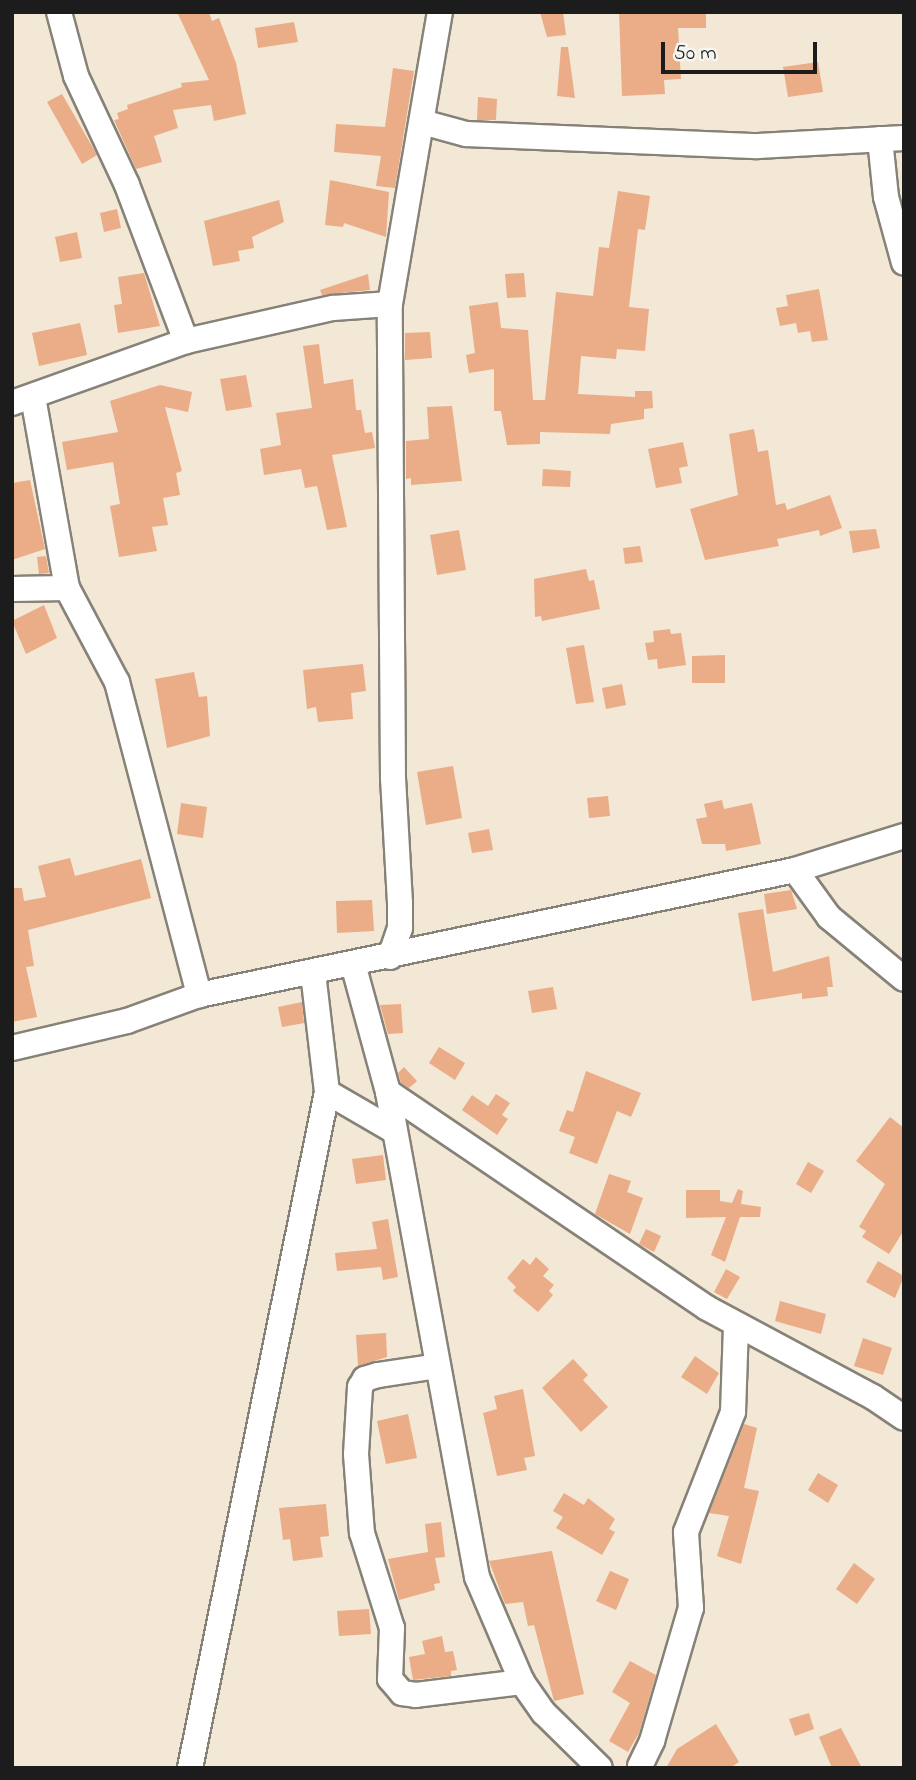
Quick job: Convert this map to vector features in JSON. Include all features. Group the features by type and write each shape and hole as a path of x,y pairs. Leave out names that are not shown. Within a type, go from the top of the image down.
{"street":[{"path":"59,12 76,76 127,185 186,341"},
{"path":"390,957 400,928 400,903 393,779 390,304 440,12"},
{"path":"422,122 466,134 758,146 892,139 886,197 904,263"},
{"path":"199,995 117,682 67,588 22,400 186,341 333,308 390,304"},
{"path":"12,589 67,588"},
{"path":"12,1048 127,1021 199,995 796,870 904,836"},
{"path":"796,870 829,917 904,979"},
{"path":"353,964 388,1092 477,1577 522,1682 544,1713 600,1768"},
{"path":"190,1768 327,1092 313,972"},
{"path":"327,1092 394,1131"},
{"path":"388,1092 737,1325 873,1397 904,1419"},
{"path":"639,1767 652,1741 691,1608 686,1532 733,1412 737,1325"},
{"path":"438,1366 378,1375 365,1379 360,1387 356,1454 362,1533 392,1629 390,1679 402,1693 416,1695 522,1682"}],"building":[{"path":"177,12 209,12 212,21 219,18 236,63 246,114 214,121 211,105 173,110 178,128 154,136 162,162 136,169 114,120 119,119 117,113 128,109 127,105 182,87 181,83 209,80"},
{"path":"540,12 563,12 566,35 547,37"},
{"path":"619,12 706,12 706,28 678,28 681,79 664,80 665,94 622,96"},
{"path":"294,22 298,42 258,48 255,28"},
{"path":"561,47 568,47 575,98 557,96"},
{"path":"818,62 823,92 788,97 783,67"},
{"path":"393,68 414,71 395,188 376,186 381,156 334,152 336,124 385,127"},
{"path":"62,94 97,155 82,164 47,102"},
{"path":"478,97 497,99 496,120 477,120"},
{"path":"330,180 389,192 386,237 344,223 343,227 325,225"},
{"path":"618,191 650,196 645,230 638,229 629,307 649,309 645,351 617,349 616,359 581,356 578,394 635,397 635,391 652,391 653,408 644,409 644,419 611,424 610,434 540,432 540,444 507,445 501,411 494,411 494,369 469,373 466,355 475,353 469,306 498,302 501,328 528,330 533,400 545,400 556,292 593,296 599,247 609,248"},
{"path":"279,200 284,222 252,237 254,248 238,251 240,261 213,266 204,221"},
{"path":"117,209 121,228 104,232 100,213"},
{"path":"77,232 82,258 60,262 55,237"},
{"path":"144,273 160,326 118,333 114,305 122,304 118,277"},
{"path":"524,273 526,297 507,298 505,274"},
{"path":"368,274 370,290 322,295 320,290"},
{"path":"819,289 828,340 812,342 810,331 798,333 796,323 780,326 776,308 788,306 786,295"},
{"path":"80,323 87,355 39,366 32,333"},
{"path":"430,332 432,358 405,360 405,333"},
{"path":"319,344 324,384 353,379 356,410 361,410 365,433 372,432 375,448 332,455 347,527 327,530 317,486 305,488 301,469 264,475 260,449 281,445 276,413 312,408 303,346"},
{"path":"246,375 252,407 226,411 220,379"},
{"path":"160,385 192,392 188,412 165,407 182,471 176,473 180,495 163,498 168,525 152,527 157,551 119,557 110,506 120,504 113,462 67,470 62,442 118,432 110,401"},
{"path":"452,406 462,481 411,485 411,478 406,479 406,441 429,439 427,407"},
{"path":"754,429 758,452 768,450 776,505 785,503 787,510 830,495 842,528 820,536 819,530 777,539 779,546 705,560 690,509 738,495 729,434"},
{"path":"683,442 688,466 679,468 682,483 656,488 648,449"},
{"path":"543,469 571,471 570,487 542,486"},
{"path":"30,480 45,549 12,560 12,483"},
{"path":"876,529 880,548 853,553 849,531"},
{"path":"459,530 466,570 437,575 430,535"},
{"path":"640,546 643,562 625,564 623,548"},
{"path":"46,556 49,573 39,574 37,557"},
{"path":"586,569 589,581 594,580 600,609 542,621 541,616 535,617 534,579"},
{"path":"44,605 57,638 26,654 12,621"},
{"path":"670,629 671,634 681,633 686,665 658,669 657,659 648,660 645,643 654,642 653,631"},
{"path":"584,645 594,702 576,704 566,648"},
{"path":"725,655 725,683 692,683 692,656"},
{"path":"363,664 366,691 351,693 353,719 318,722 316,707 307,709 303,670"},
{"path":"194,672 199,697 207,696 210,736 167,748 155,679"},
{"path":"622,684 626,705 606,709 602,688"},
{"path":"453,766 462,818 426,825 417,772"},
{"path":"608,796 610,816 589,818 587,798"},
{"path":"722,800 724,809 752,803 761,844 726,851 725,844 702,844 696,819 707,817 704,804"},
{"path":"181,803 207,807 203,838 177,834"},
{"path":"489,829 493,850 472,853 468,833"},
{"path":"70,858 75,876 141,859 151,898 28,930 34,966 26,967 37,1017 12,1022 12,888 22,888 24,901 46,897 38,866"},
{"path":"791,890 797,909 767,914 764,894"},
{"path":"372,900 374,931 337,933 336,901"},
{"path":"763,909 773,972 829,956 833,987 827,987 828,996 802,999 802,993 752,1001 738,913"},
{"path":"553,987 557,1009 532,1013 528,991"},
{"path":"302,1002 304,1023 282,1027 278,1007"},
{"path":"401,1004 403,1033 388,1034 380,1005"},
{"path":"439,1047 465,1063 455,1080 429,1063"},
{"path":"404,1067 417,1081 409,1088 401,1083 398,1073"},
{"path":"586,1071 641,1093 631,1117 617,1111 597,1164 569,1153 575,1137 559,1131 567,1110 573,1112"},
{"path":"496,1094 510,1103 502,1115 508,1119 497,1135 462,1110 472,1095 488,1106"},
{"path":"890,1117 904,1128 904,1230 889,1254 862,1237 866,1231 859,1227 885,1184 856,1161"},
{"path":"383,1155 386,1180 356,1184 352,1159"},
{"path":"808,1162 824,1171 811,1193 796,1184"},
{"path":"609,1174 631,1181 627,1192 643,1198 630,1234 595,1214"},
{"path":"738,1189 743,1191 741,1204 761,1207 760,1217 740,1217 725,1262 711,1255 726,1217 686,1218 686,1190 720,1190 720,1201 732,1203"},
{"path":"388,1219 398,1277 383,1280 381,1267 337,1271 335,1253 377,1249 372,1222"},
{"path":"646,1229 661,1236 654,1252 639,1244"},
{"path":"536,1257 549,1269 543,1276 554,1285 549,1291 553,1295 538,1312 513,1291 516,1287 507,1278 523,1259 530,1265"},
{"path":"878,1261 904,1276 895,1298 866,1282"},
{"path":"726,1269 740,1277 727,1299 714,1292"},
{"path":"780,1301 826,1314 821,1334 775,1321"},
{"path":"386,1333 387,1357 358,1366 356,1335"},
{"path":"863,1338 892,1348 883,1375 854,1366"},
{"path":"695,1356 719,1373 707,1394 681,1377"},
{"path":"573,1359 588,1375 583,1380 608,1407 581,1432 542,1388"},
{"path":"523,1389 535,1456 524,1458 527,1470 497,1476 483,1413 497,1409 494,1396"},
{"path":"408,1414 417,1458 386,1464 377,1421"},
{"path":"744,1424 757,1428 744,1488 759,1491 741,1564 717,1556 729,1516 709,1513"},
{"path":"818,1473 838,1485 828,1503 808,1490"},
{"path":"564,1493 584,1505 588,1498 615,1519 609,1529 615,1532 602,1555 556,1528 563,1517 553,1511"},
{"path":"326,1504 329,1536 320,1537 323,1557 293,1561 290,1539 283,1540 279,1508"},
{"path":"441,1522 445,1557 435,1558 440,1583 434,1584 435,1590 399,1600 388,1559 428,1552 425,1524"},
{"path":"552,1551 584,1694 554,1701 534,1625 528,1626 523,1602 505,1604 489,1561"},
{"path":"854,1563 875,1579 857,1604 836,1589"},
{"path":"610,1571 629,1579 616,1610 596,1601"},
{"path":"369,1609 371,1634 339,1636 337,1611"},
{"path":"442,1636 445,1652 453,1651 457,1670 451,1671 451,1676 413,1680 409,1657 425,1654 422,1641"},
{"path":"630,1661 656,1675 639,1733 628,1752 609,1741 630,1703 612,1692"},
{"path":"809,1713 814,1729 795,1736 789,1719"},
{"path":"716,1724 739,1762 730,1768 666,1768 677,1749"},
{"path":"841,1728 862,1768 832,1768 819,1737"}]}
